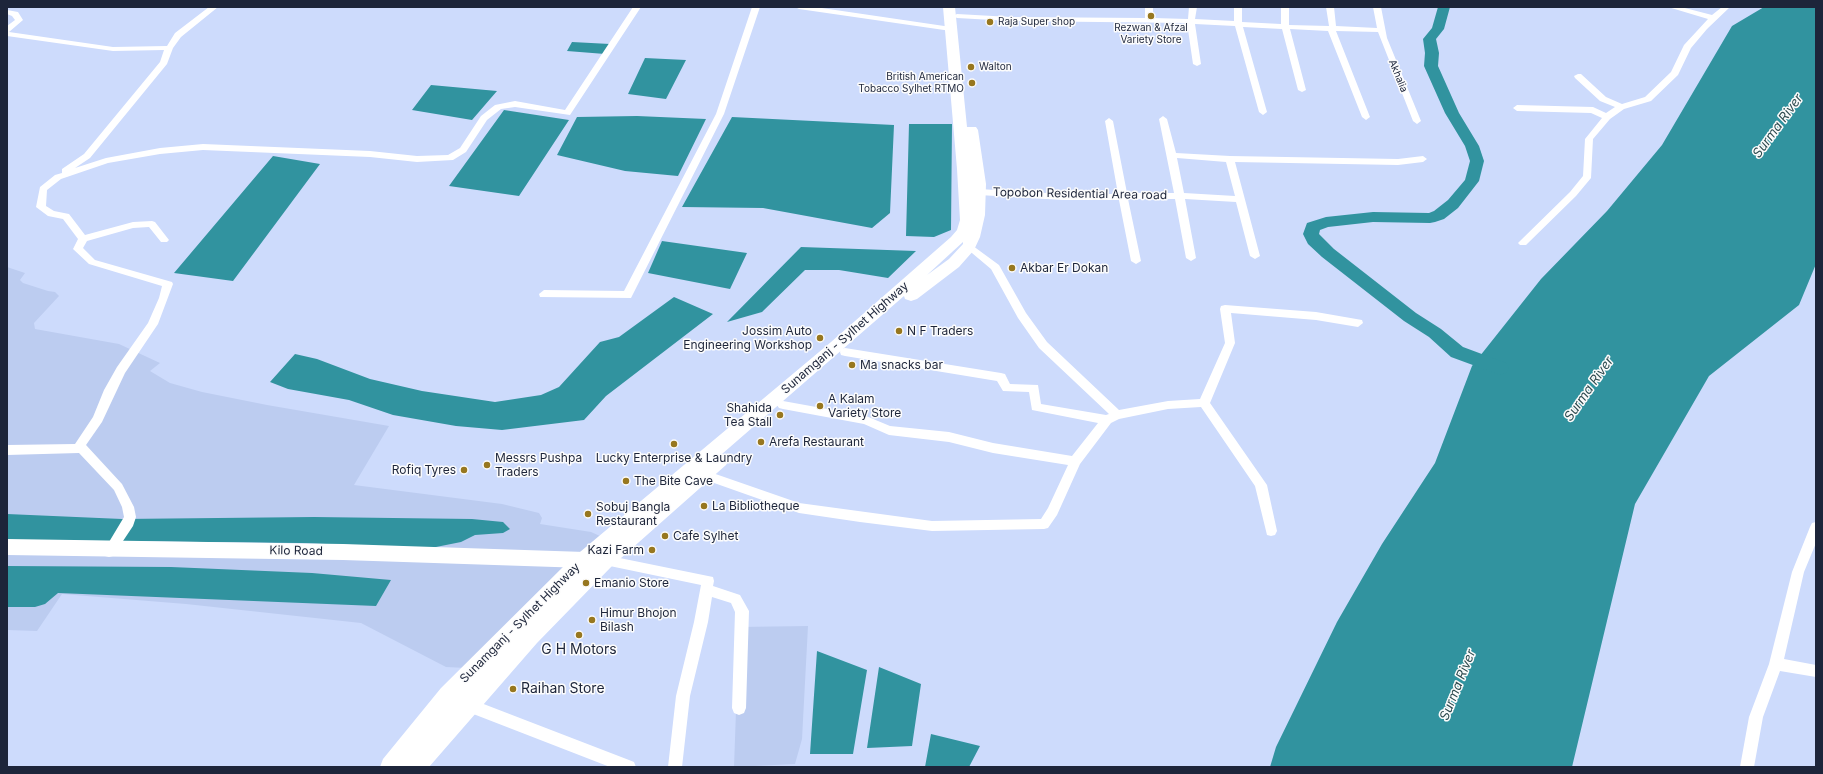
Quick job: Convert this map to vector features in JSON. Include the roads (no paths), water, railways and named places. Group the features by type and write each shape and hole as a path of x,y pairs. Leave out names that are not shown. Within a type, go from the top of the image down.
{"main road":[{"name":"Sunamganj - Sylhet Highway","path":"415,767 530,636 605,560 844,352 925,284 954,262 969,246 978,215 979,192 964,57 953,15"},
{"name":"Sunamganj - Sylhet Highway","path":"390,767 448,695 580,564 837,346 956,241 964,231 967,220 953,15"}],"street":[{"path":"83,239 66,216 51,214 41,207 43,188 69,167 87,156 164,62 169,48 178,35 214,7"},
{"path":"58,177 106,161 160,151 203,147 370,154 417,159 450,158 462,150 484,118 498,107 514,104 567,113 637,7"},
{"path":"544,294 627,295 720,114 756,7"},
{"path":"799,7 1011,19 1191,21 1286,27 1382,30"},
{"path":"1149,7 1149,20"},
{"path":"1193,7 1191,21 1197,64"},
{"path":"1238,7 1238,24 1263,112"},
{"path":"1286,7 1286,27 1302,90"},
{"path":"1330,7 1333,25 1331,29 1366,117"},
{"name":"Akhalia","path":"1377,7 1382,30 1393,64 1417,121"},
{"path":"1672,7 1714,18"},
{"path":"1523,243 1573,194 1588,176 1589,139 1607,117 1621,107 1639,103 1648,99 1675,72 1687,47 1726,7"},
{"path":"7,12 15,14 19,20 7,30"},
{"path":"7,34 113,49 169,48"},
{"path":"1578,76 1603,99 1621,107"},
{"path":"1517,108 1593,110 1607,117"},
{"name":"Topobon Residential Area road","path":"1163,119 1172,155 1191,258"},
{"path":"1109,121 1136,261"},
{"path":"1172,155 1230,159 1398,162 1423,159"},
{"path":"1230,159 1256,256"},
{"name":"Topobon Residential Area road","path":"979,192 1063,196 1123,195 1240,199"},
{"path":"78,448 98,419 110,390 121,370 153,324 168,284 92,262 78,249 83,239 132,225 152,224 164,240"},
{"path":"969,246 995,267 1022,315 1043,345 1112,418"},
{"path":"1204,403 1230,344 1225,309 1316,316 1358,323"},
{"path":"844,352 1001,377 1008,388 1034,388 1036,407 1112,418 1168,405 1204,403"},
{"path":"1204,403 1261,485 1271,531"},
{"path":"783,405 866,420 889,430 949,437 993,448 1075,462"},
{"path":"704,475 799,508 860,518 932,526 1044,524 1053,511 1075,462 1112,418"},
{"path":"7,450 82,448 112,481 127,504 130,517 129,522 109,552"},
{"path":"1747,767 1756,717 1776,664 1798,572 1816,527"},
{"name":"Kilo Road","path":"7,547 109,552 462,563 580,564"},
{"name":"Kilo Road","path":"7,555 109,552"},
{"path":"605,560 708,581 683,696 675,767"},
{"path":"707,590 735,599 742,611 739,708"},
{"path":"1776,664 1816,671"},
{"path":"468,705 629,767"}],"water":[{"name":"Surma River","path":"1764,7 1816,7 1816,264 1799,305 1709,376 1635,504 1572,767 1270,767 1276,747 1337,622 1382,544 1435,463 1472,366 1541,279 1607,211 1662,145 1732,26"},
{"path":"572,42 610,44 605,54 567,51"},
{"path":"645,58 686,60 666,99 628,94"},
{"path":"431,85 497,91 472,120 412,110"},
{"path":"504,110 569,120 519,196 449,186"},
{"path":"637,116 706,119 678,176 625,171 557,155 577,117"},
{"path":"732,117 894,125 890,213 872,228 763,208 682,207"},
{"path":"909,124 952,124 951,230 934,237 906,236"},
{"path":"273,156 320,164 233,281 174,273"},
{"path":"662,241 747,253 730,289 648,273"},
{"path":"801,247 916,251 888,278 839,270 805,270 762,312 727,322"},
{"path":"674,297 713,314 606,396 584,420 502,430 456,426 393,415 349,400 288,389 270,382 295,354 317,359 370,379 422,391 495,402 541,395 559,387 600,342 619,337"},
{"path":"7,514 122,519 314,517 472,519 503,522 510,529 503,533 475,535 461,542 431,548 300,543 7,540"},
{"path":"7,566 171,567 312,573 391,580 376,606 58,593 45,604 35,607 7,607"},
{"path":"817,651 867,670 853,754 810,754"},
{"path":"879,667 921,684 912,746 867,748"},
{"path":"931,734 980,746 969,767 925,767"}],"waterway":[{"path":"1444,7 1438,29 1429,39 1432,53 1431,66 1452,113 1472,146 1477,161 1472,181 1453,204 1439,215 1430,218 1373,217 1326,222 1313,227 1311,234 1314,240 1328,253 1410,317 1435,333 1457,352 1500,368"}],"place":[{"name":"Rezwan & Afzal Variety Store","path":"1151,16"},
{"name":"Raja Super shop","path":"990,22"},
{"name":"Walton","path":"971,67"},
{"name":"British American Tobacco Sylhet RTMO","path":"972,83"},
{"name":"Akbar Er Dokan","path":"1012,268"},
{"name":"N F Traders","path":"899,331"},
{"name":"Jossim Auto Engineering Workshop","path":"820,338"},
{"name":"Ma snacks bar","path":"852,365"},
{"name":"A Kalam Variety Store","path":"820,406"},
{"name":"Shahida Tea Stall","path":"780,415"},
{"name":"Arefa Restaurant","path":"761,442"},
{"name":"Lucky Enterprise & Laundry","path":"674,444"},
{"name":"Messrs Pushpa Traders","path":"487,465"},
{"name":"Rofiq Tyres","path":"464,470"},
{"name":"The Bite Cave","path":"626,481"},
{"name":"La Bibliotheque","path":"704,506"},
{"name":"Sobuj Bangla Restaurant","path":"588,514"},
{"name":"Cafe Sylhet","path":"665,536"},
{"name":"Kazi Farm","path":"652,550"},
{"name":"Emanio Store","path":"586,583"},
{"name":"Himur Bhojon Bilash","path":"592,620"},
{"name":"G H Motors","path":"579,635"},
{"name":"Raihan Store","path":"513,689"}]}
